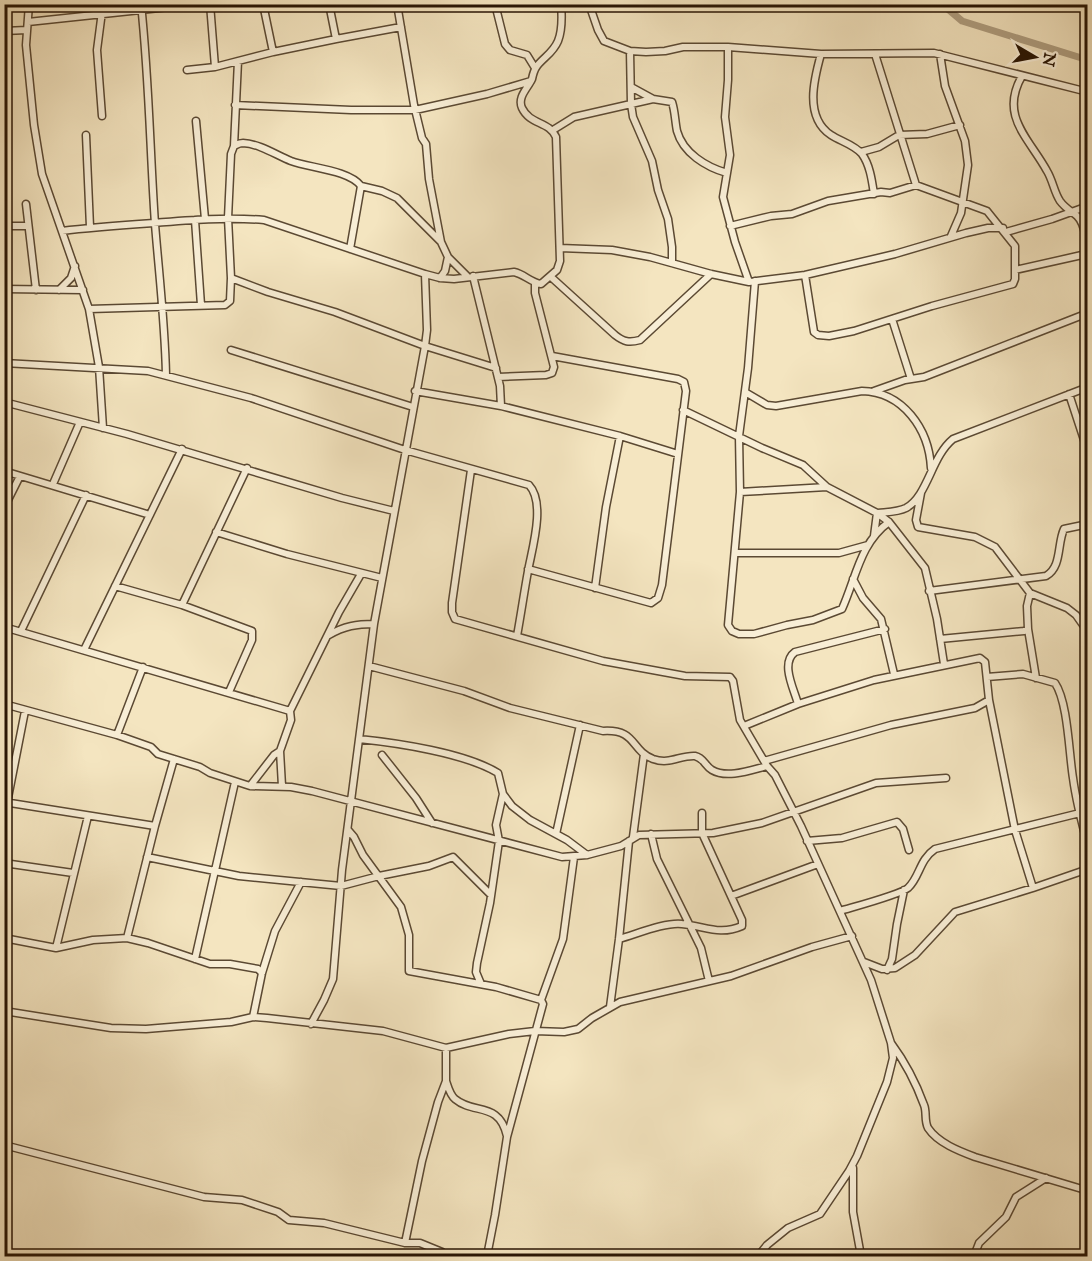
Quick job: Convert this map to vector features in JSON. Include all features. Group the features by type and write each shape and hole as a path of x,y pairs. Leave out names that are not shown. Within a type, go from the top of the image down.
{"street":[{"path":"29,4 26,45 34,125 42,174 89,309 99,368 103,428"},
{"path":"102,116 97,50 103,4"},
{"path":"28,22 141,7 197,4"},
{"path":"210,4 215,67"},
{"path":"263,4 273,52"},
{"path":"329,4 336,39"},
{"path":"397,4 415,110 422,138 426,144 429,179 441,242 448,257 470,277 496,368 501,406"},
{"path":"495,4 505,44 510,50 527,55 535,68"},
{"path":"498,377 546,375 552,373 554,367 535,293 538,283 551,277 560,261 556,137 553,129 534,122 522,107 521,98 531,81 535,68 546,58 558,40 561,4"},
{"path":"589,4 597,30 604,41 630,51 665,51 683,47 728,47 822,54 920,51 940,54 1088,92"},
{"path":"141,7 150,111 166,375"},
{"path":"187,70 215,67 273,52 401,27"},
{"path":"4,31 27,30"},
{"path":"728,47 725,117 730,155 723,197 730,226 752,282 740,436 740,492 728,625 732,631 739,634 754,634 813,620 842,609 861,555 874,537 890,522"},
{"path":"630,51 633,117 652,161 658,190 668,219 672,263"},
{"path":"822,54 813,86 815,113 819,125 861,152 867,164 874,194"},
{"path":"875,54 916,185"},
{"path":"940,54 945,86 960,125 968,165 963,202 951,236"},
{"path":"89,309 229,303 231,278 228,218 238,61"},
{"path":"1022,76 1015,92 1016,120 1048,172 1056,195 1081,221 1088,246"},
{"path":"235,105 415,110 487,94 531,81"},
{"path":"631,87 653,99 672,102 678,132 688,150 700,162 727,173"},
{"path":"553,129 574,117 653,99"},
{"path":"196,122 205,219"},
{"path":"861,152 879,147 899,135 927,134 960,125"},
{"path":"86,135 90,227"},
{"path":"234,146 241,143 257,147 292,162 337,173 357,181 361,186 382,191 397,198 441,242"},
{"path":"730,226 754,219 792,214 828,201 890,193 916,185 987,211 1015,246 1013,284 854,332 829,336 818,335 814,332 805,275"},
{"path":"350,249 361,186"},
{"path":"26,204 36,290"},
{"path":"560,248 612,250 752,282 805,275 895,254 951,236 988,228 1004,230 1088,206"},
{"path":"62,231 205,219 264,220 440,278 514,272 523,274 538,283"},
{"path":"195,220 201,305"},
{"path":"4,226 28,226"},
{"path":"1015,270 1088,255"},
{"path":"440,278 445,271 448,257"},
{"path":"58,290 71,278 75,266"},
{"path":"311,1023 333,979 353,774 374,624 425,346 427,330 425,274"},
{"path":"551,277 615,335 630,343 640,340 711,274"},
{"path":"231,278 268,292 335,312 425,346 496,368"},
{"path":"4,290 83,290"},
{"path":"745,392 767,405 776,406 848,393 874,391 910,379 924,377 1088,313"},
{"path":"892,319 910,379"},
{"path":"231,350 412,407"},
{"path":"528,569 651,603 658,598 662,585 686,391 684,382 552,356"},
{"path":"4,363 148,371 166,375 251,398 405,450 529,485 534,490 537,523 518,636"},
{"path":"1088,387 953,439 939,454 931,469 921,491 916,520 918,527 975,537 995,547 1030,593 1067,608 1076,615 1088,632"},
{"path":"415,391 501,406 620,436 678,454"},
{"path":"874,391 892,398 915,421 926,440 931,469"},
{"path":"1069,394 1088,452"},
{"path":"4,402 182,449 394,512"},
{"path":"683,410 803,465 827,487 878,513 890,522 925,568 944,664"},
{"path":"53,484 80,422"},
{"path":"595,588 606,507 620,436"},
{"path":"84,650 182,449"},
{"path":"182,606 247,468"},
{"path":"471,470 452,612 456,619 603,661 685,676 730,677 733,681 740,720 765,764 775,775 871,980 891,1043 892,1058 887,1082 853,1164 820,1214 788,1228 767,1245 758,1257"},
{"path":"4,471 150,515"},
{"path":"4,508 20,476"},
{"path":"740,492 827,487"},
{"path":"878,513 905,508 921,491"},
{"path":"21,631 86,495"},
{"path":"874,537 878,513"},
{"path":"929,591 1046,576 1053,573 1064,529 1088,524"},
{"path":"216,532 287,554 382,578"},
{"path":"735,554 839,553 868,545"},
{"path":"282,786 280,752 291,720 290,711 361,574"},
{"path":"853,579 863,598 881,619 894,674"},
{"path":"115,586 182,606 252,632 252,640 229,692"},
{"path":"1030,593 1027,606 1028,629 1036,678"},
{"path":"329,635 356,624 374,624"},
{"path":"4,627 290,711"},
{"path":"798,704 787,664 789,657 795,652 885,629"},
{"path":"940,639 1028,629"},
{"path":"744,726 798,704 894,674 983,658 1015,830 1032,888"},
{"path":"369,666 464,691 510,708 603,730 620,730 636,743 644,754 654,759 670,762 696,756 703,760 709,769 717,773 741,773 891,725 975,708 989,700"},
{"path":"117,735 143,667"},
{"path":"987,677 1023,674 1055,683 1059,688 1079,812 1088,846"},
{"path":"4,704 117,735 150,747 158,754 200,767 235,782 250,786 282,786 312,791 562,857 587,855 621,846 631,839 651,834 713,833 762,823 876,783 946,778"},
{"path":"25,711 6,802 155,826"},
{"path":"556,834 580,725"},
{"path":"359,738 397,743 455,756 489,767 498,773 503,794 512,806 530,820 587,855"},
{"path":"250,786 274,755 280,752"},
{"path":"610,1007 644,754"},
{"path":"382,755 433,824"},
{"path":"127,938 174,759"},
{"path":"195,959 235,782"},
{"path":"481,984 476,972 477,963 491,895 499,841 496,825 503,794"},
{"path":"840,911 904,890 913,881 923,859 935,849 1088,811"},
{"path":"619,939 681,923 722,932 741,926 742,920 702,833 702,813"},
{"path":"56,948 88,816"},
{"path":"807,841 842,838 897,822 903,829 909,850"},
{"path":"348,830 363,855 401,907 409,935 409,971 481,984 541,1000"},
{"path":"651,834 657,859 701,948 709,981"},
{"path":"147,857 239,876 341,886 429,866 453,857 491,895"},
{"path":"487,1257 507,1137 543,1004 541,1000 563,939 574,857"},
{"path":"4,863 74,873"},
{"path":"730,896 818,864"},
{"path":"863,961 888,970 895,968 915,955 955,912 1088,869"},
{"path":"253,1017 262,973 275,931 301,882"},
{"path":"888,970 904,890"},
{"path":"4,1011 111,1028 146,1029 231,1022 253,1017 383,1031 446,1048 488,1037 535,1031 564,1032 578,1029 620,1002 731,976 812,947 852,936"},
{"path":"4,938 56,948 93,940 127,938 210,963 258,969 262,973"},
{"path":"465,981 477,963"},
{"path":"891,1043 906,1064 925,1109 926,1123 935,1136 960,1151 1088,1193"},
{"path":"405,1243 422,1161 446,1081 446,1048"},
{"path":"446,1081 455,1099 487,1110 496,1116 505,1126 507,1137"},
{"path":"4,1145 204,1197 242,1200 278,1212 289,1220 324,1223 405,1243 420,1243 447,1257"},
{"path":"853,1164 853,1212 861,1257"},
{"path":"974,1257 979,1243 1006,1216 1016,1197 1046,1178"}],"waterway":[{"path":"942,4 962,21 1088,60"}]}
